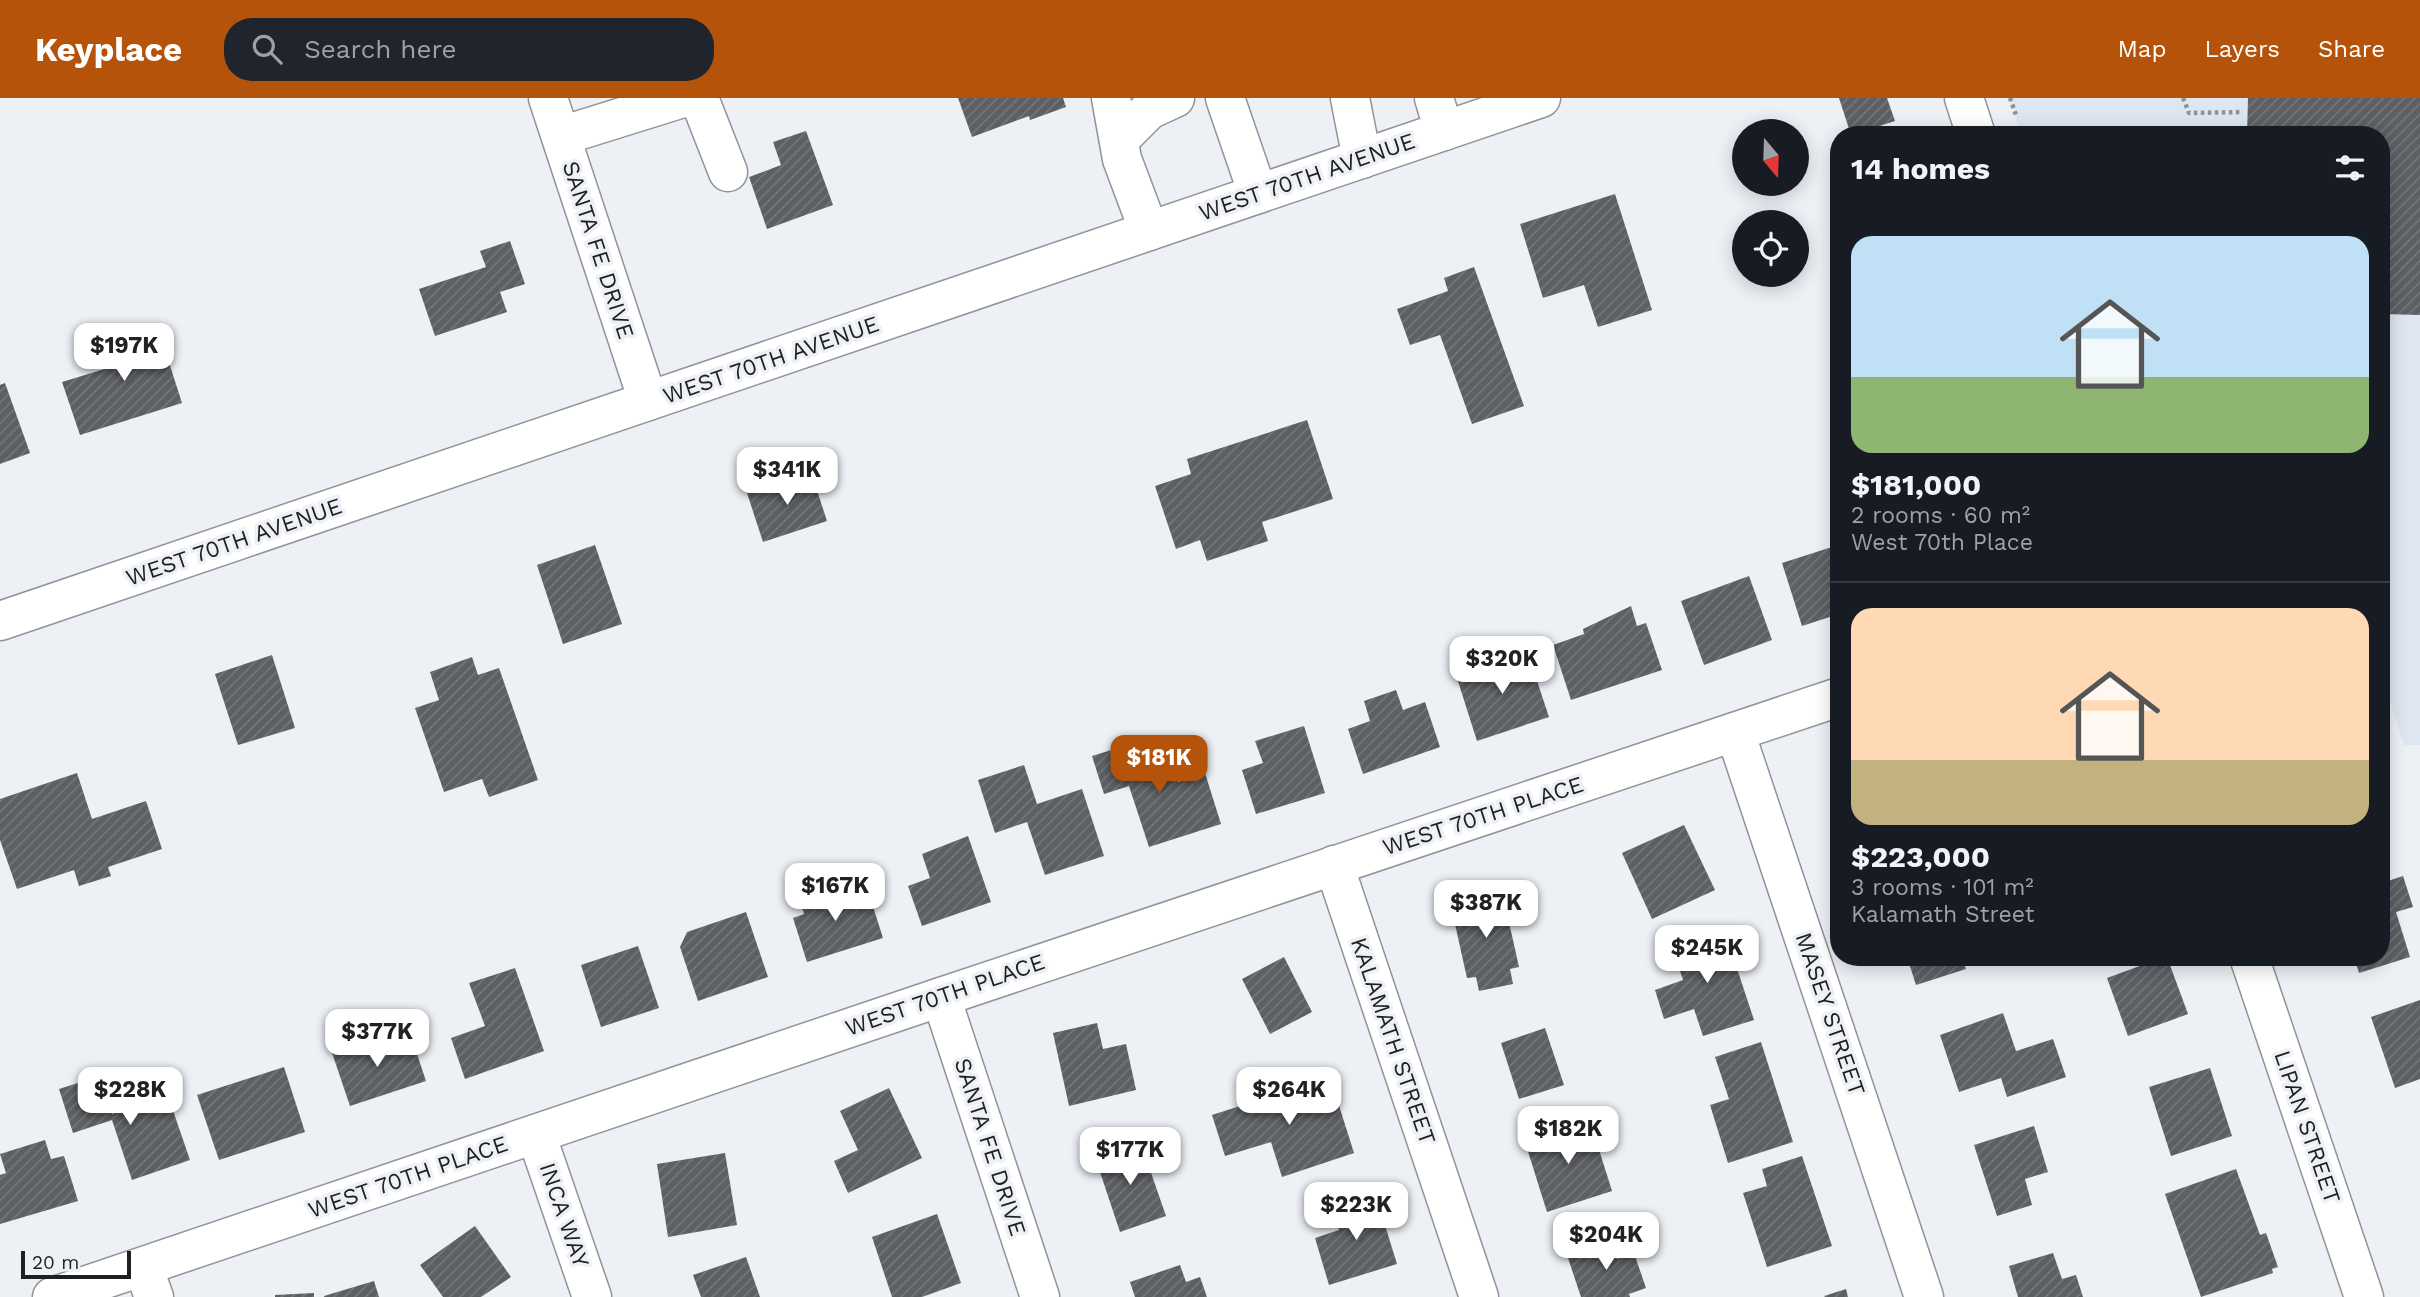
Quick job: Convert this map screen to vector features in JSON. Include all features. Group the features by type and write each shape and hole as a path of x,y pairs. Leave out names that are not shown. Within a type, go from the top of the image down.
{"street":[{"name":"SANTA FE DRIVE","path":"548,98 648,401"},
{"path":"561,136 683,98"},
{"path":"699,98 728,172"},
{"path":"1111,98 1122,159 1149,231"},
{"path":"1119,140 1149,110 1175,98"},
{"path":"1225,98 1258,194"},
{"path":"1350,98 1362,159"},
{"name":"WEST 70TH AVENUE","path":"0,621 1362,159 1439,114 1541,98"},
{"path":"1964,98 1973,126"},
{"name":"WEST 70TH PLACE","path":"52,1297 148,1282 536,1134 1830,700"},
{"name":"MASEY STREET","path":"1735,732 1923,1297"},
{"name":"KALAMATH STREET","path":"1334,865 1479,1297"},
{"name":"LIPAN STREET","path":"2252,966 2364,1297"},
{"name":"SANTA FE DRIVE","path":"941,997 1040,1297"},
{"name":"INCA WAY","path":"536,1134 592,1297"}],"path":[{"path":"2010,98 2016,115"},
{"path":"2183,98 2189,113 2244,112"}],"shaded area":[{"path":"2010,98 2420,98 2420,745 2404,745 2390,702 2390,126 2018,126"}],"building":[{"path":"958,98 1063,98 1066,107 1030,120 1029,116 972,137"},
{"path":"1839,98 1887,98 1895,121 1879,126 1848,126"},
{"path":"2248,98 2420,98 2420,315 2390,314 2390,126 2247,126"},
{"path":"806,131 833,205 767,229 749,177 781,165 773,142"},
{"path":"1615,194 1652,310 1598,327 1584,285 1543,298 1520,224"},
{"path":"510,241 525,284 500,292 507,312 435,336 419,289 486,267 480,251"},
{"path":"1474,267 1524,406 1472,424 1440,335 1410,345 1397,309 1448,291 1444,278"},
{"path":"157,325 182,403 80,435 62,382 108,368 100,344"},
{"path":"5,383 30,453 0,464 0,385"},
{"path":"1307,420 1333,499 1262,522 1268,541 1207,561 1200,540 1176,549 1155,486 1191,474 1187,459"},
{"path":"811,472 827,521 763,542 747,493"},
{"path":"595,545 622,624 563,644 537,565"},
{"path":"1830,548 1830,617 1802,626 1782,563"},
{"path":"1749,576 1772,640 1704,665 1681,601"},
{"path":"1631,606 1637,626 1646,623 1662,670 1571,700 1553,645 1584,634 1583,629"},
{"path":"1527,651 1549,717 1477,741 1456,675"},
{"path":"272,655 295,728 238,745 215,674"},
{"path":"472,657 478,675 499,668 538,780 489,797 482,779 444,792 415,708 439,700 430,672"},
{"path":"1396,690 1403,710 1425,702 1440,747 1363,774 1348,729 1370,721 1364,701"},
{"path":"1304,726 1325,793 1256,814 1242,770 1263,763 1255,741"},
{"path":"1137,742 1149,777 1174,769 1178,782 1205,773 1221,824 1149,847 1129,786 1104,794 1092,756"},
{"path":"1024,765 1037,804 1082,789 1104,856 1045,875 1027,822 995,833 978,780"},
{"path":"77,773 92,819 146,801 162,849 108,867 111,876 79,886 74,870 17,889 0,840 0,799"},
{"path":"1684,825 1715,890 1652,919 1622,853"},
{"path":"968,836 991,902 922,926 908,886 930,878 922,854"},
{"path":"2403,876 2413,907 2396,912 2410,957 2390,963 2390,880"},
{"path":"843,885 848,900 869,894 883,938 807,962 793,918 804,914 799,898"},
{"path":"1502,891 1519,967 1510,969 1513,984 1479,991 1476,977 1467,978 1450,902"},
{"path":"746,912 768,977 698,1001 680,947 687,932"},
{"path":"1724,929 1754,1020 1703,1036 1694,1009 1664,1019 1655,990 1683,980 1672,946"},
{"path":"638,946 659,1008 601,1027 581,965"},
{"path":"1284,957 1312,1012 1270,1034 1242,979"},
{"path":"1910,966 1965,966 1966,969 1916,985"},
{"path":"2140,966 2170,966 2188,1014 2128,1036 2107,978"},
{"path":"2357,966 2381,966 2359,973"},
{"path":"515,968 544,1051 465,1079 451,1038 485,1026 469,983"},
{"path":"2420,1000 2420,1079 2395,1088 2371,1017"},
{"path":"2003,1013 2016,1051 2053,1039 2066,1077 2007,1097 2001,1078 1959,1092 1940,1035"},
{"path":"1097,1023 1103,1049 1126,1044 1136,1090 1069,1106 1053,1033"},
{"path":"1545,1028 1564,1085 1519,1099 1501,1043"},
{"path":"411,1036 426,1081 350,1106 329,1044 352,1037 357,1054"},
{"path":"1761,1042 1793,1142 1728,1163 1710,1105 1729,1099 1715,1057"},
{"path":"284,1067 305,1132 219,1160 197,1095"},
{"path":"2210,1068 2232,1136 2171,1156 2149,1087"},
{"path":"100,1076 112,1114 168,1096 190,1160 132,1180 112,1120 73,1133 59,1089"},
{"path":"1330,1077 1354,1153 1282,1177 1271,1142 1225,1156 1212,1115"},
{"path":"889,1088 922,1158 848,1193 834,1161 858,1150 840,1111"},
{"path":"1590,1121 1612,1191 1547,1212 1525,1142"},
{"path":"2034,1126 2048,1172 2025,1179 2032,1205 1997,1216 1974,1145"},
{"path":"45,1140 51,1159 64,1156 78,1201 0,1224 0,1175 6,1173 0,1154"},
{"path":"1140,1141 1166,1216 1120,1232 1095,1157"},
{"path":"725,1153 737,1225 668,1237 657,1164"},
{"path":"1802,1156 1832,1246 1767,1267 1743,1193 1767,1186 1762,1169"},
{"path":"2236,1169 2260,1235 2266,1233 2278,1267 2272,1269 2273,1273 2201,1297 2165,1194"},
{"path":"1376,1196 1397,1264 1329,1285 1315,1238 1339,1230 1332,1209"},
{"path":"937,1214 961,1283 922,1297 892,1297 872,1237"},
{"path":"475,1226 511,1277 481,1297 443,1297 420,1265"},
{"path":"1611,1240 1617,1259 1634,1253 1646,1288 1629,1294 1630,1297 1581,1297 1567,1255"},
{"path":"2053,1253 2062,1279 2076,1275 2083,1297 2018,1297 2009,1266"},
{"path":"746,1257 760,1297 701,1297 693,1275"},
{"path":"1180,1265 1186,1282 1200,1277 1207,1297 1135,1297 1130,1282"},
{"path":"374,1281 379,1297 324,1297 324,1296"},
{"path":"1846,1289 1848,1297 1824,1296"},
{"path":"314,1293 314,1297 275,1297 275,1295"}]}
